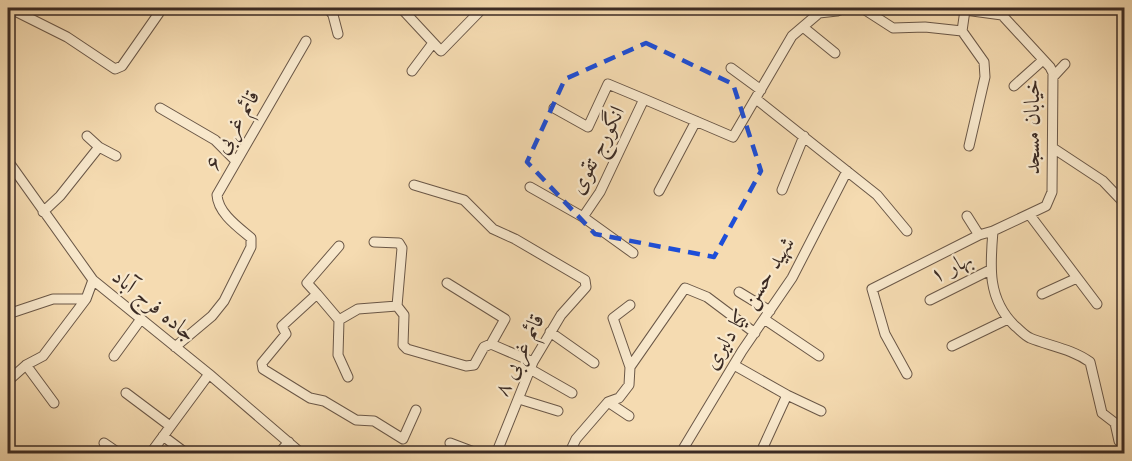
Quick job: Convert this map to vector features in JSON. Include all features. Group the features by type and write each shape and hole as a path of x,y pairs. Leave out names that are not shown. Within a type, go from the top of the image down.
{"street":[{"path":"9,8 67,37 115,69 122,66 159,13 158,8"},
{"path":"328,8 333,15 338,34"},
{"path":"401,8 441,51 479,12"},
{"path":"845,8 837,11 817,10 792,36 756,99 877,195 907,231"},
{"path":"862,8 892,28 926,27 962,31"},
{"path":"962,9 962,31 984,62 985,77 969,146"},
{"name":"خیابان مسجد","path":"907,374 885,334 872,289 979,235 993,231 1046,206 1052,192 1053,77 1050,67 1002,15 962,9"},
{"path":"803,27 835,53"},
{"name":"قائم غربی ۶","path":"176,347 212,316 224,301 251,247 251,238 233,224 217,201 217,195 306,41"},
{"path":"412,71 433,43"},
{"path":"1014,86 1043,60"},
{"path":"1053,77 1065,64"},
{"path":"731,68 761,90"},
{"path":"554,108 588,127 608,84 644,99"},
{"name":"انگورج تقوی","path":"633,253 583,217 600,192 644,99 733,137 756,99"},
{"path":"160,108 215,140 236,161"},
{"path":"659,191 696,121"},
{"path":"87,136 99,147 116,156"},
{"path":"782,190 804,136"},
{"path":"43,212 60,196 99,147"},
{"path":"1053,148 1103,181 1125,203"},
{"name":"جاده فرج آباد","path":"8,162 93,280 302,453"},
{"name":"شهید حسن کیا دلیری","path":"680,453 754,333 792,279 847,171"},
{"name":"قائم غربی ۸","path":"414,185 464,200 493,229 515,239 585,280 586,287 561,315 532,365 496,453"},
{"path":"530,187 583,217"},
{"path":"1029,214 1097,304"},
{"path":"967,216 979,235"},
{"path":"993,231 990,270 996,297 1008,318 1026,336 1080,355 1090,362 1102,413 1115,423 1119,441 1125,444"},
{"path":"374,242 399,243 402,248 397,306 404,315 403,345 406,349 466,366 474,365 483,347 491,344 505,319 447,283"},
{"path":"339,246 307,283 339,320 338,355 348,377"},
{"name":"بهار ۱","path":"930,300 990,270"},
{"path":"1042,294 1077,278"},
{"path":"8,381 26,365 43,356 86,299 93,280"},
{"path":"630,367 686,288 707,297 754,333"},
{"path":"739,292 770,311"},
{"path":"317,294 282,326 286,334 262,363 263,369 310,398 324,401 356,420 374,421 403,439 416,410"},
{"path":"8,314 53,299 86,299"},
{"path":"569,453 576,439 608,402 619,398 629,385 630,367 614,318 630,305"},
{"path":"339,320 358,309 397,306"},
{"path":"951,346 1008,318"},
{"path":"114,356 141,319"},
{"path":"764,319 819,356"},
{"path":"550,332 594,363"},
{"path":"491,344 532,365 572,393"},
{"path":"26,365 54,403"},
{"path":"734,365 820,411"},
{"path":"150,453 209,374"},
{"path":"126,393 170,426"},
{"path":"760,453 787,395"},
{"path":"519,399 558,411"},
{"path":"608,402 629,417"},
{"path":"163,436 187,453"},
{"path":"104,442 120,453"},
{"path":"278,453 289,442"},
{"path":"450,443 479,453"}],"highlighted area":[{"path":"646,43 733,84 761,171 714,257 595,234 527,162 565,79"}]}
